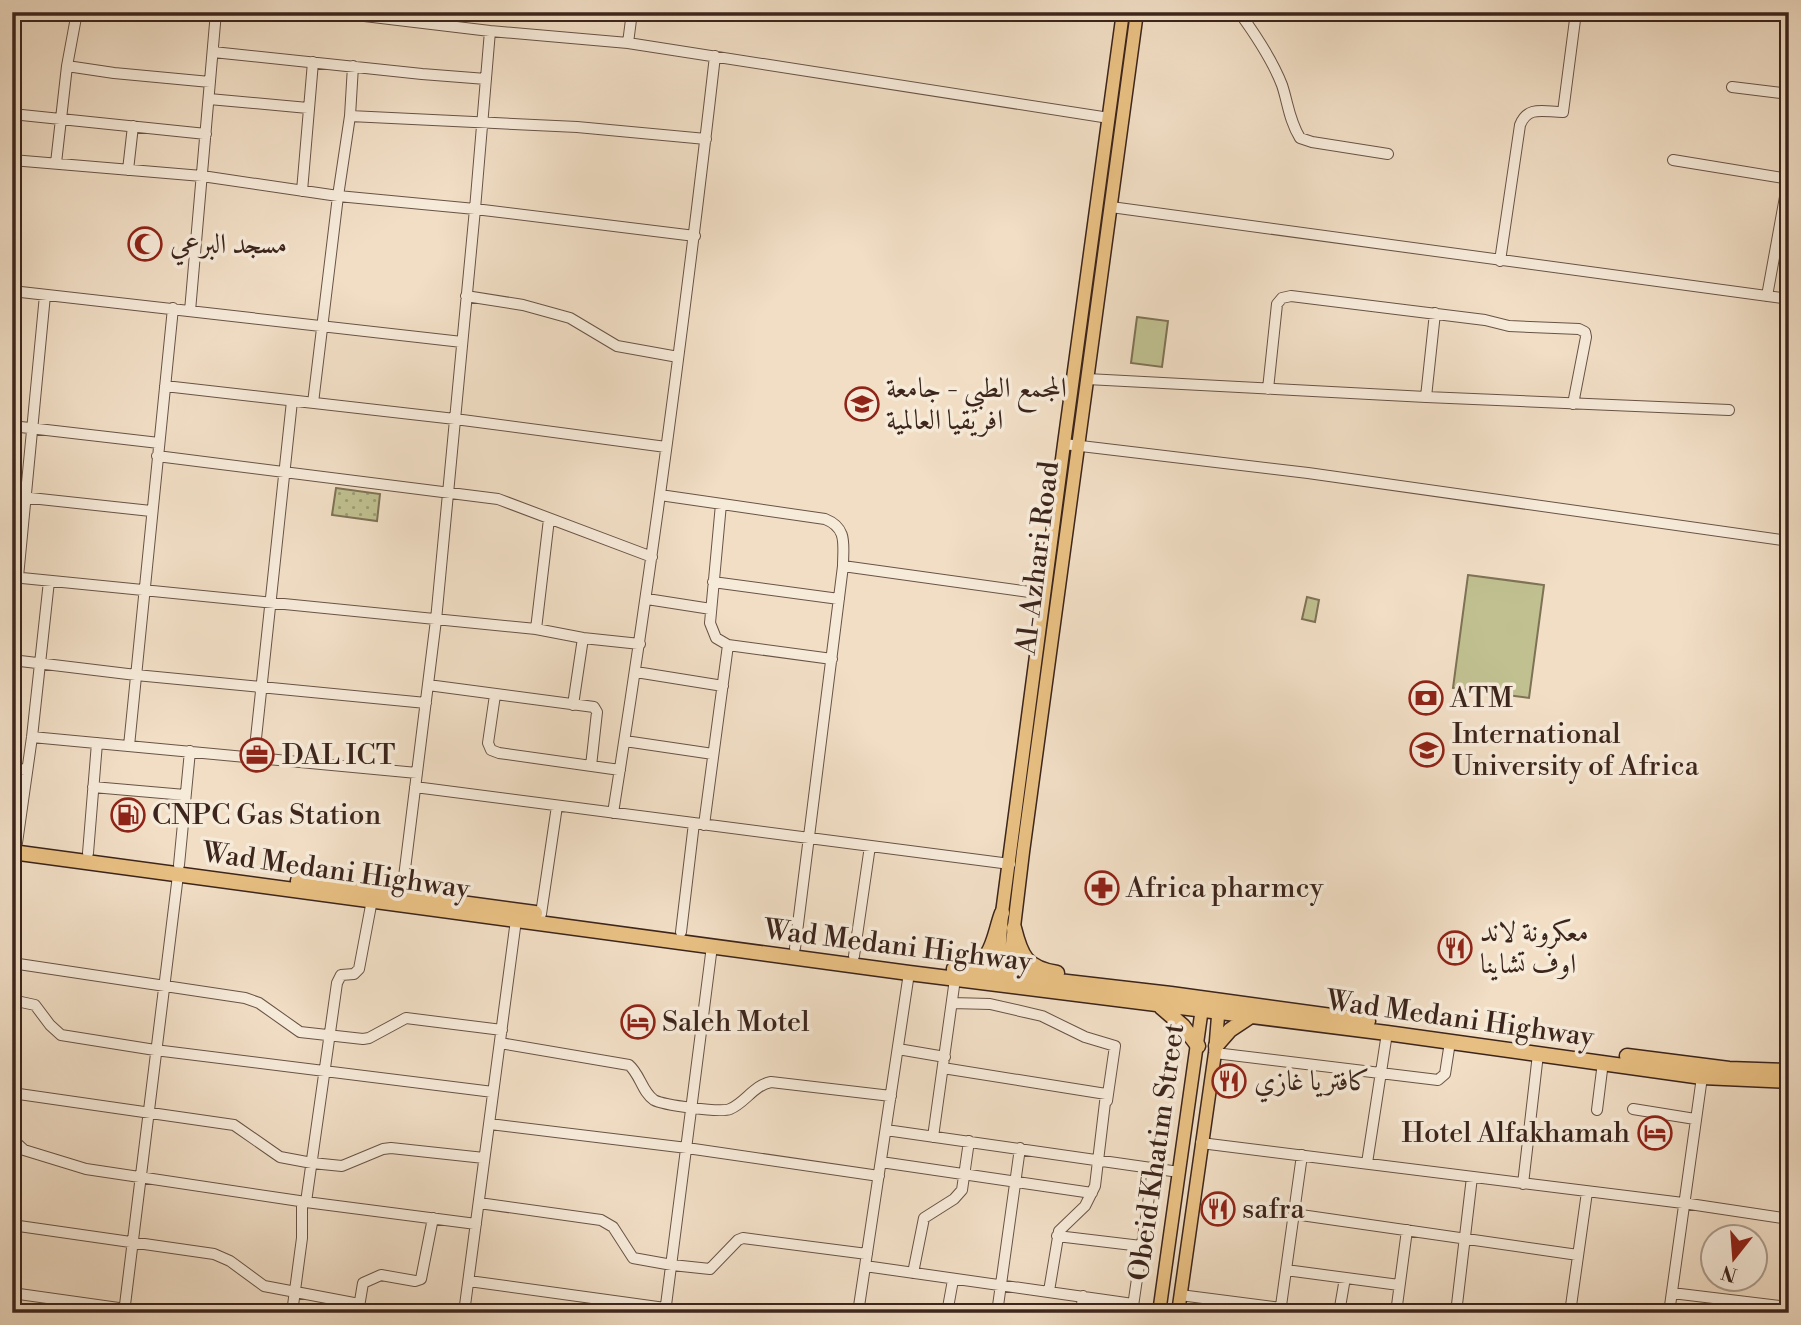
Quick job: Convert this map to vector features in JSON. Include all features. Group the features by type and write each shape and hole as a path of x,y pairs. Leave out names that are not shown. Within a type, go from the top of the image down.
{"highway":[{"name":"Wad Medani Highway","path":"14,845 88,853 178,870 681,932 854,956 956,975"},
{"name":"Wad Medani Highway","path":"14,845 372,900 402,899 516,920 909,973 1003,979 1729,1069 1781,1079"},
{"path":"956,975 985,959 1002,913"},
{"path":"1014,928 1024,958 1036,967 1062,974 1160,988 1198,1046"},
{"name":"Wad Medani Highway","path":"1219,1007 1251,1016 1702,1077 1781,1079"},
{"path":"1215,1050 1230,1030 1251,1016"}],"main road":[{"name":"Al-Azhari Road","path":"1003,979 1014,928 1044,594 1123,12"},
{"name":"Al-Azhari Road","path":"1003,979 1002,913 1022,816 1087,379 1137,12"},
{"name":"Obeid Khatim Street","path":"1159,1313 1202,1005"},
{"name":"Obeid Khatim Street","path":"1178,1313 1219,1007"}],"street":[{"path":"56,163 68,66 78,12"},
{"path":"190,310 216,12"},
{"path":"331,12 490,31 628,43 1109,118"},
{"path":"628,43 632,12"},
{"path":"1239,12 1280,79 1288,114 1300,138 1388,154"},
{"path":"1500,261 1520,125 1524,116 1531,111 1563,112 1576,12"},
{"path":"402,899 436,620 490,31"},
{"path":"213,52 422,75 486,79"},
{"path":"613,813 647,599 695,236 715,56"},
{"path":"302,191 313,62"},
{"path":"68,66 210,82"},
{"path":"313,403 350,116 353,66"},
{"path":"1732,87 1789,94"},
{"path":"209,99 309,108"},
{"path":"12,114 206,134"},
{"path":"350,116 577,127 706,139"},
{"path":"128,170 133,126"},
{"path":"12,160 202,176 338,196 475,209 695,236"},
{"path":"1673,160 1788,178 1767,296"},
{"path":"1111,207 1789,299"},
{"path":"12,291 462,342"},
{"path":"45,295 26,498 15,577 143,592 536,629 583,638 640,644"},
{"path":"467,296 523,305 570,318 617,346 678,357"},
{"path":"1268,389 1275,310 1282,298 1291,296 1435,313 1509,326 1578,329 1585,332 1586,337 1573,404"},
{"path":"128,746 173,308"},
{"path":"1426,397 1435,313"},
{"path":"1087,379 1729,410"},
{"path":"165,386 455,419 666,447"},
{"path":"254,757 292,401"},
{"path":"12,426 159,443"},
{"path":"1063,444 1308,473 1789,541"},
{"path":"158,456 498,499 652,556"},
{"path":"660,495 825,520 836,524 843,541 832,659 795,948"},
{"path":"12,496 151,512"},
{"path":"721,504 710,623 716,638 728,645 832,659"},
{"path":"536,629 549,519"},
{"path":"842,566 1044,594"},
{"path":"14,845 32,737 49,581"},
{"path":"713,582 839,599"},
{"path":"647,599 711,609"},
{"path":"573,705 583,638"},
{"path":"681,932 713,754 728,645"},
{"path":"12,660 136,675 426,703"},
{"path":"636,671 723,686"},
{"path":"428,685 597,710 591,766"},
{"path":"495,695 488,743 491,750 620,770"},
{"path":"32,737 417,773"},
{"path":"625,741 713,754"},
{"path":"88,853 97,743"},
{"path":"124,1310 165,985 190,751"},
{"path":"12,768 27,770"},
{"path":"93,787 185,795"},
{"path":"415,788 1010,864"},
{"path":"541,914 557,806"},
{"path":"854,956 870,846"},
{"path":"292,1313 302,1238 300,1219 312,1163 337,983 341,975 354,974 359,969 372,900"},
{"path":"464,1313 516,920"},
{"path":"666,1311 712,946"},
{"path":"12,963 252,1000 295,1030 328,1035 369,1038 406,1018 502,1030"},
{"path":"858,1313 909,973"},
{"path":"933,1137 956,975"},
{"path":"12,1000 35,1005 50,1026 61,1035 155,1050 493,1092"},
{"path":"952,1003 990,1004 1042,1016 1084,1037 1115,1046 1104,1118"},
{"path":"1367,1163 1387,1033"},
{"path":"1215,1050 1438,1080 1444,1074 1450,1042"},
{"path":"500,1043 629,1065 655,1101 693,1107 730,1109 760,1086 771,1082 891,1096"},
{"path":"898,1049 944,1062 1107,1094 1093,1193 1085,1206 1062,1227 1049,1291"},
{"path":"1523,1184 1538,1054"},
{"path":"1597,1110 1603,1062"},
{"path":"1670,1313 1702,1077"},
{"path":"12,1093 234,1125 280,1157 312,1163 342,1166 391,1148 484,1158"},
{"path":"1633,1109 1695,1119"},
{"path":"490,1124 687,1148 879,1176"},
{"path":"887,1130 1179,1172"},
{"path":"12,1139 24,1150 78,1167 304,1202 476,1224"},
{"path":"913,1273 924,1218 962,1191 969,1141"},
{"path":"1201,1143 1683,1203 1789,1219"},
{"path":"997,1313 1020,1148"},
{"path":"1180,1295 1280,1310 1302,1155"},
{"path":"881,1162 1093,1193"},
{"path":"865,1266 1083,1296 1133,1308 1153,1169"},
{"path":"1456,1313 1472,1177"},
{"path":"1570,1313 1587,1192"},
{"path":"479,1203 601,1220 613,1227 634,1258 672,1265 710,1269 743,1238 867,1254"},
{"path":"1294,1214 1578,1255"},
{"path":"12,1225 133,1241 223,1257 264,1286 359,1309 363,1283 381,1275 415,1281 421,1279 433,1218"},
{"path":"1396,1313 1407,1230"},
{"path":"1058,1237 1141,1246"},
{"path":"1286,1270 1399,1285"},
{"path":"1339,1313 1345,1278"},
{"path":"947,1313 953,1280"},
{"path":"469,1281 666,1311 701,1313"},
{"path":"12,1293 155,1313"},
{"path":"1672,1293 1789,1307"},
{"path":"1081,1313 1083,1296"}],"green space":[{"path":"1137,317 1168,321 1162,367 1131,363"},
{"path":"336,488 380,494 377,521 332,515"},
{"path":"1468,575 1544,585 1529,698 1453,688"},
{"path":"1307,597 1319,600 1315,622 1302,619"}],"place":[{"name":"مسجد البرعي","path":"145,244"},
{"name":"المجمع الطبي - جامعة افريقيا العالمية","path":"862,404"},
{"name":"ATM","path":"1426,698"},
{"name":"International University of Africa","path":"1427,750"},
{"name":"DAL ICT","path":"257,755"},
{"name":"CNPC Gas Station","path":"128,815"},
{"name":"Africa pharmcy","path":"1102,888"},
{"name":"معكرونة لاند اوف تشاينا","path":"1455,948"},
{"name":"Saleh Motel","path":"638,1022"},
{"name":"كافتريا غازي","path":"1229,1081"},
{"name":"Hotel Alfakhamah","path":"1655,1133"},
{"name":"safra","path":"1218,1209"}]}
